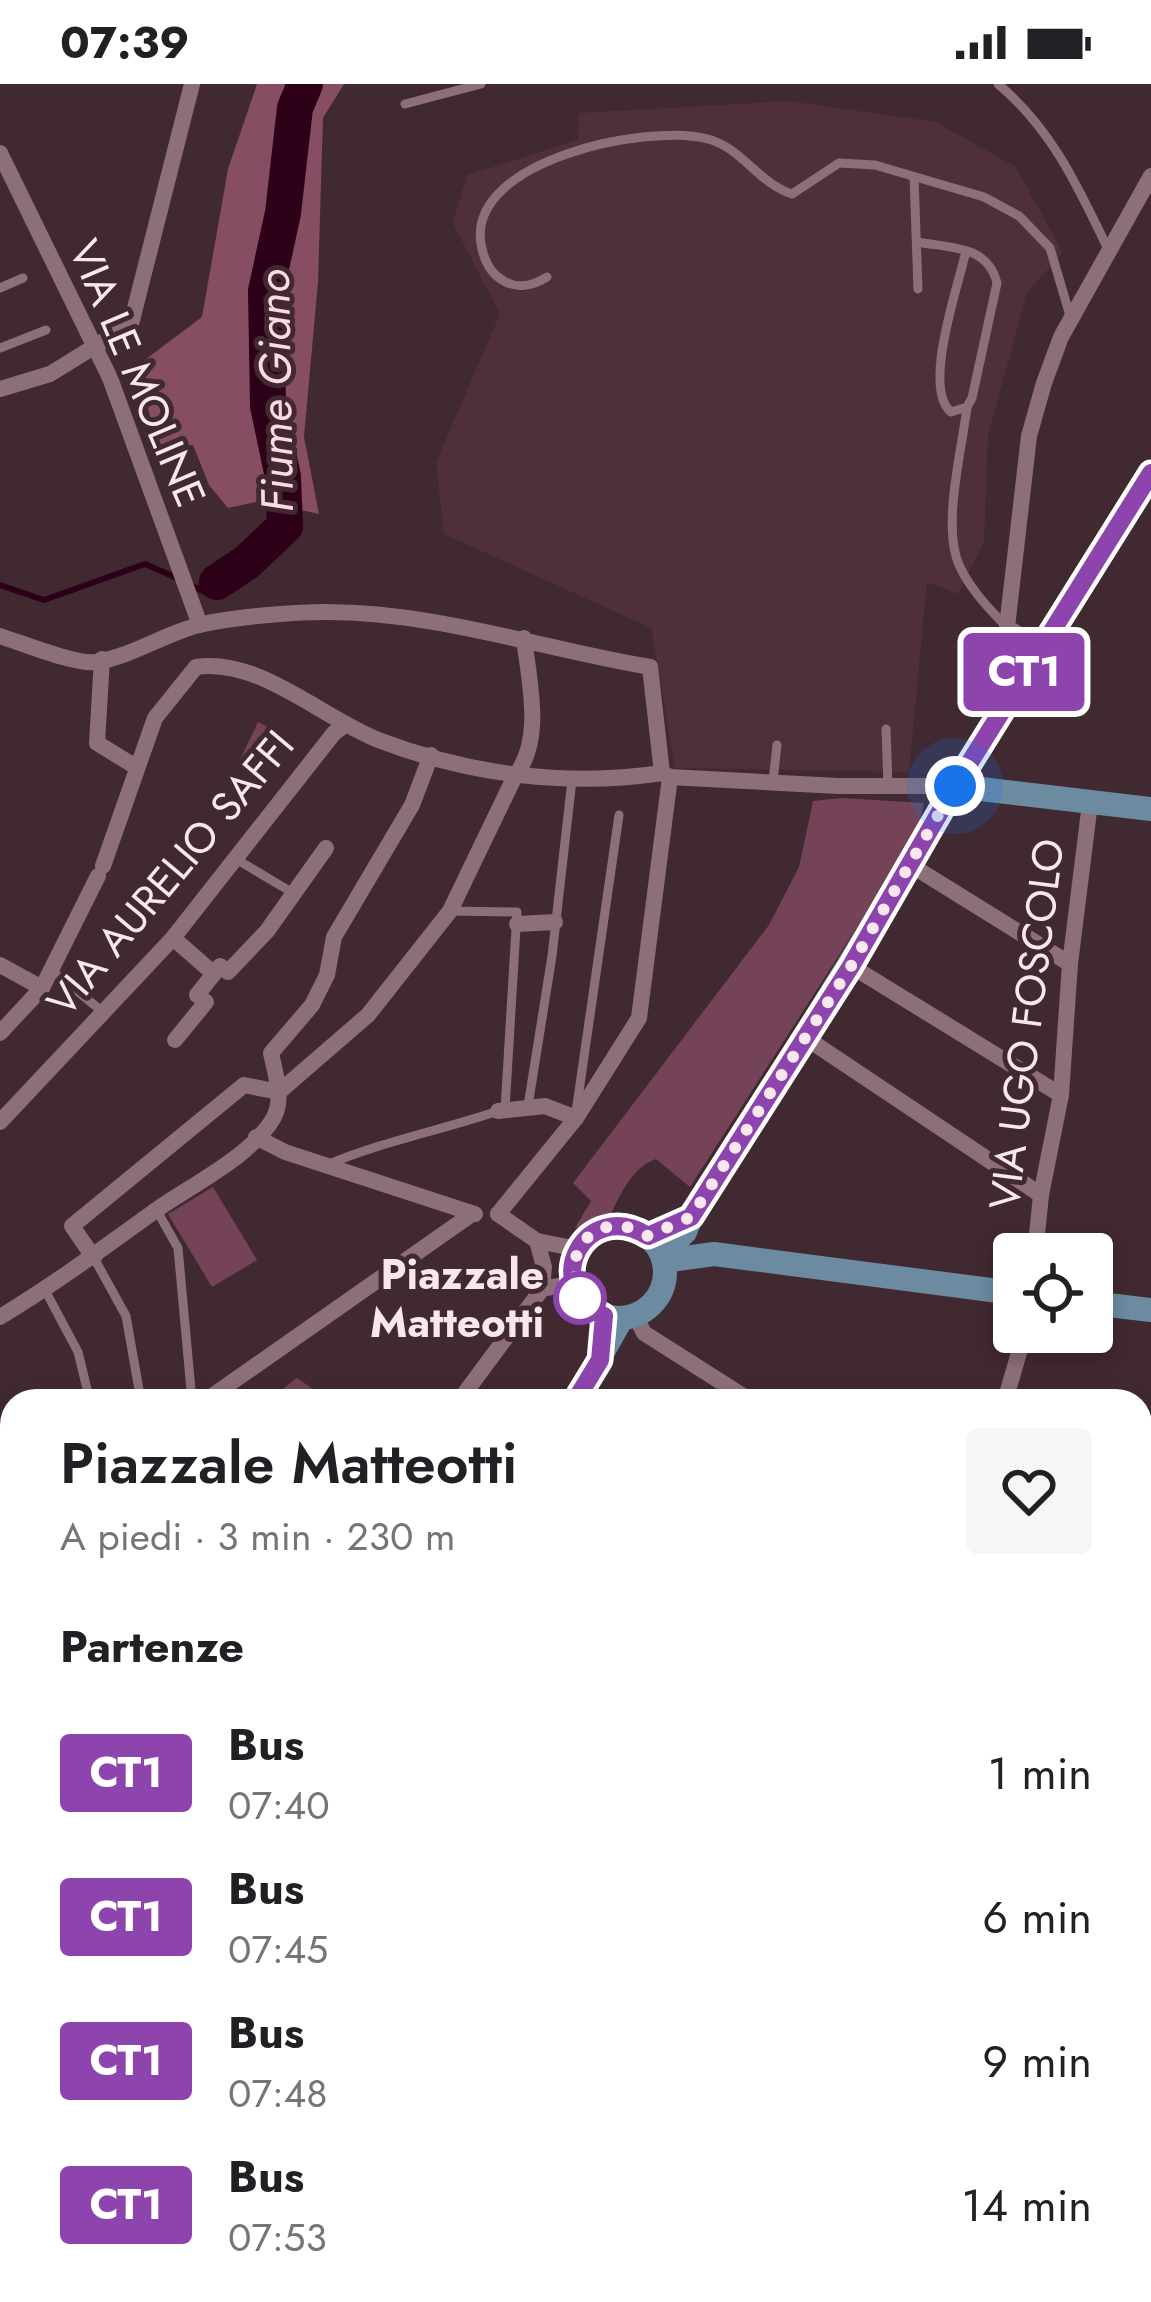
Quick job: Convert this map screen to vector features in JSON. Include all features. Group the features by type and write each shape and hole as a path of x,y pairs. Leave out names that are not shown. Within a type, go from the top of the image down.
{"street":[{"path":"0,389 50,374 131,324 192,84"},
{"name":"VIA LE MOLINE","path":"0,153 110,378 200,625"},
{"path":"1039,648 1006,627 1029,436 1044,383 1071,319 1151,176"},
{"path":"582,1389 620,1316 654,1302 659,1257 685,1232 851,966 1039,648 1151,473"},
{"path":"0,636 93,663 132,653 200,625 320,612 376,613 524,638 573,654 650,667 666,775 639,1018 576,1118 498,1214"},
{"path":"279,1092 368,1015 450,910 514,776 528,760 532,706 524,638"},
{"path":"102,659 98,742 136,767"},
{"path":"0,1033 42,988 101,871 155,718 196,667 220,663 250,673 381,741 514,776 625,783 666,775 955,786 1151,809"},
{"name":"VIA AURELIO SAFFI","path":"0,1122 173,938 334,733 346,724"},
{"path":"0,1317 94,1258 156,1209 201,1184 275,1115 279,1092 272,1053 312,1005 327,975 334,937 412,805 430,754"},
{"name":"VIA UGO FOSCOLO","path":"1037,1233 1060,1095 1090,802"},
{"path":"175,1040 206,1002 197,994 220,966 228,972 326,848"},
{"path":"909,864 1070,964"},
{"path":"517,918 555,922"},
{"path":"173,938 214,974"},
{"path":"0,965 42,988"},
{"path":"851,966 1060,1095"},
{"path":"806,1038 1041,1195"},
{"path":"94,1258 72,1226 244,1085 279,1092"},
{"path":"502,1110 545,1106 576,1118"},
{"path":"256,1137 285,1153 472,1214 498,1214 537,1241 578,1249"},
{"path":"222,1389 472,1214"},
{"path":"691,1217 714,1254"},
{"path":"732,1389 620,1316 587,1306 573,1282 573,1262 585,1240 604,1228 627,1226 659,1257 714,1254 993,1290"},
{"path":"467,1389 542,1289 544,1267 537,1241"},
{"path":"542,1289 573,1282"},
{"path":"1113,1305 1151,1310"},
{"path":"1008,1389 1018,1353"}],"lane":[{"path":"405,104 481,84"},
{"path":"998,84 1029,110 1065,161 1108,249"},
{"path":"547,277 532,287 514,288 498,277 483,256 480,217 500,190 531,169 583,147 690,134 715,140 771,187 792,194 839,163 875,165 984,196 1019,216 1050,248 1071,319"},
{"path":"914,176 919,289"},
{"path":"916,242 982,255 993,266 997,283 967,407 954,501 958,563 1006,627"},
{"path":"966,251 937,378 943,405 951,412 967,407"},
{"path":"0,288 23,278"},
{"path":"0,348 46,330"},
{"path":"886,729 888,786"},
{"path":"773,782 777,745"},
{"path":"528,1106 572,780"},
{"path":"576,1118 619,815"},
{"path":"236,859 293,893"},
{"path":"324,1166 365,1148 502,1110 517,918 450,910"},
{"path":"51,970 105,1013"},
{"path":"156,1209 178,1248 191,1389"},
{"path":"94,1258 126,1316 139,1389"},
{"path":"45,1290 78,1352 87,1389"}],"shaded area":[{"path":"257,84 344,84 323,118 318,282 304,437 319,514 260,501 228,508 209,485 193,445 157,447 138,365 202,317 228,169"},
{"path":"788,101 936,122 1016,167 1063,253 1027,292 988,436 984,542 958,594 927,582 909,772 675,768 651,628 444,534 436,462 500,314 453,223 467,175 578,140 579,113"},
{"path":"258,722 286,737 259,777 237,766"},
{"path":"813,801 924,803 917,834 690,1187 656,1159 632,1176 608,1220 575,1228 591,1201 573,1183 769,925 799,867"},
{"path":"213,1187 257,1260 212,1287 168,1214"},
{"path":"297,1378 313,1389 283,1389"}],"waterway":[{"name":"Fiume Giano","path":"217,582 247,562 285,526 283,477 268,406 266,291 283,213 295,108 305,84"},
{"name":"Fiume Giano","path":"0,585 44,600 145,564 177,578"},
{"name":"Fiume Giano","path":"188,584 205,592 217,582"}],"bus line":[{"name":"CT1","path":"582,1389 600,1360 604,1316 587,1306 573,1282 578,1249 604,1228 627,1226 648,1236 691,1217 851,966 955,786 1151,473"}],"place":[{"name":"Piazzale Matteotti","path":"580,1298"}],"route":[{"path":"580,1298 573,1282 573,1262 594,1232 627,1226 648,1236 691,1217 851,966 955,786"}]}
